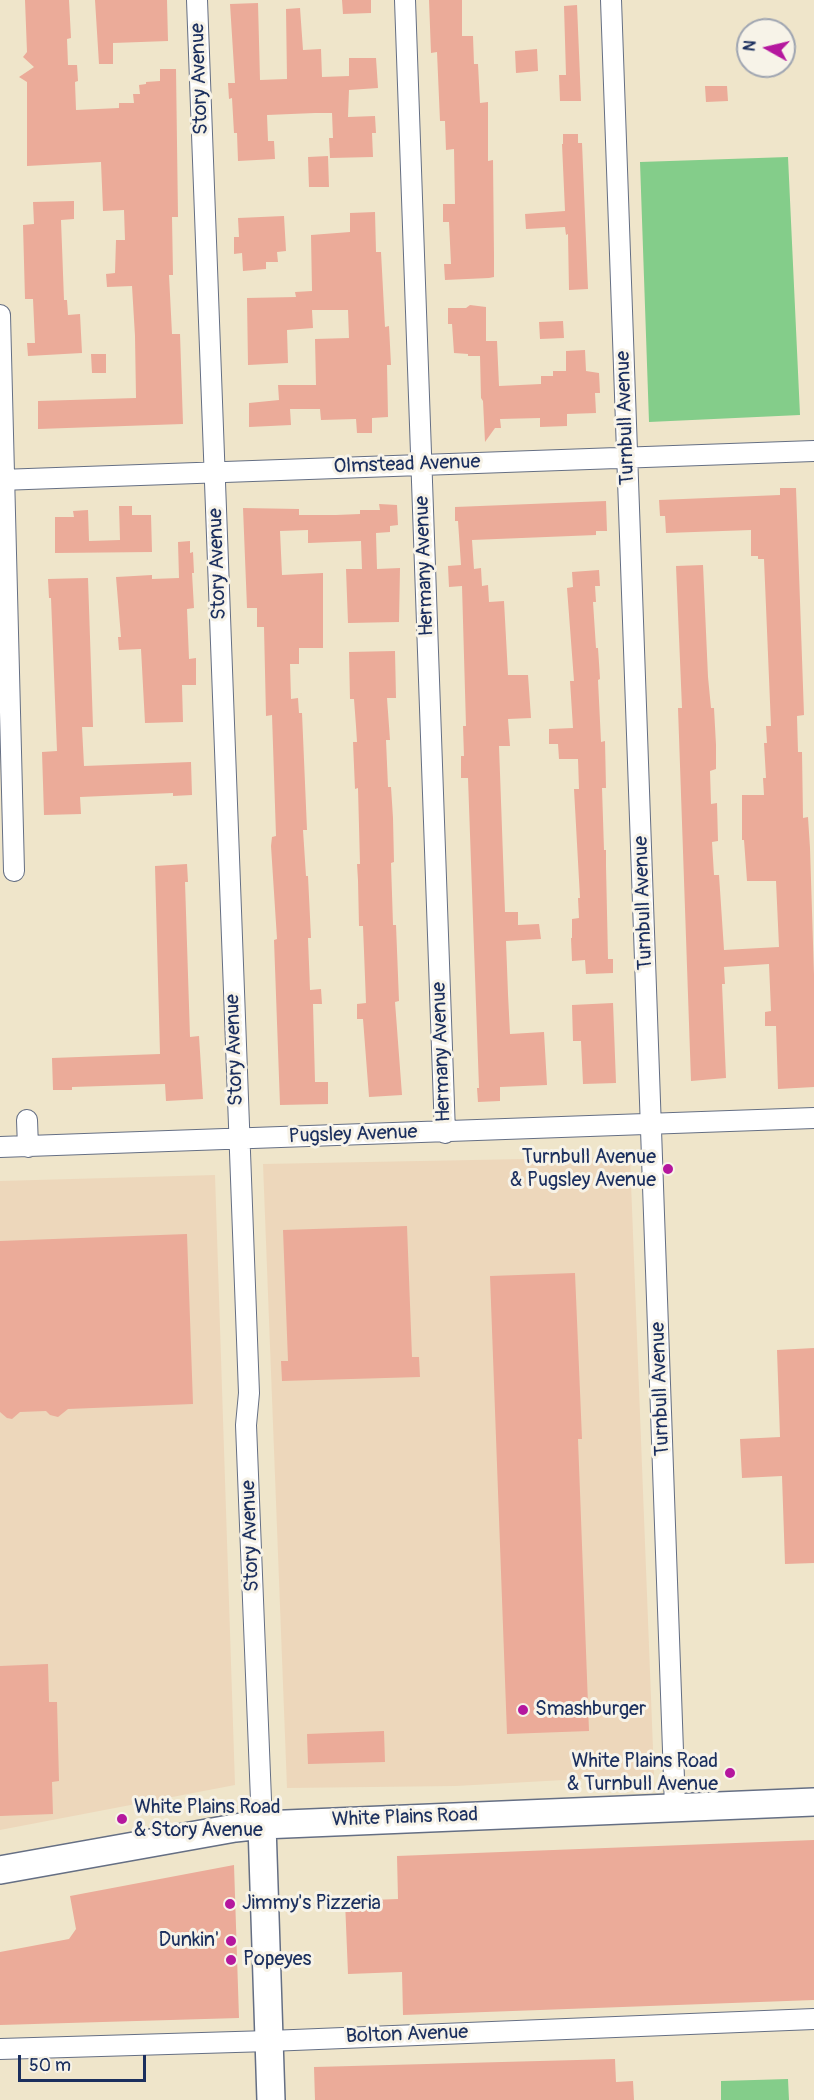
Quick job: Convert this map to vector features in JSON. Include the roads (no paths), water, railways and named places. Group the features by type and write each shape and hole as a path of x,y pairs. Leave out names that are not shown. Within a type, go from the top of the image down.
{"main road":[{"name":"White Plains Road","path":"0,1870 262,1825 814,1802"},
{"name":"Story Avenue","path":"262,1825 271,2100"}],"street":[{"name":"Story Avenue","path":"198,0 249,1393 246,1425 262,1825"},
{"name":"Hermany Avenue","path":"405,0 445,1133"},
{"name":"Turnbull Avenue","path":"611,0 675,1807"},
{"path":"0,315 14,872"},
{"name":"Olmstead Avenue","path":"3,480 814,451"},
{"name":"Pugsley Avenue","path":"0,1147 445,1133 814,1118"},
{"path":"27,1120 28,1147"},
{"name":"Bolton Avenue","path":"0,2049 269,2041 814,2019"}],"place":[{"name":"Turnbull Avenue & Pugsley Avenue","path":"668,1169"},
{"name":"Smashburger","path":"523,1710"},
{"name":"White Plains Road & Turnbull Avenue","path":"730,1773"},
{"name":"White Plains Road & Story Avenue","path":"122,1819"},
{"name":"Jimmy's Pizzeria","path":"230,1904"},
{"name":"Dunkin'","path":"231,1941"},
{"name":"Popeyes","path":"231,1960"}]}
